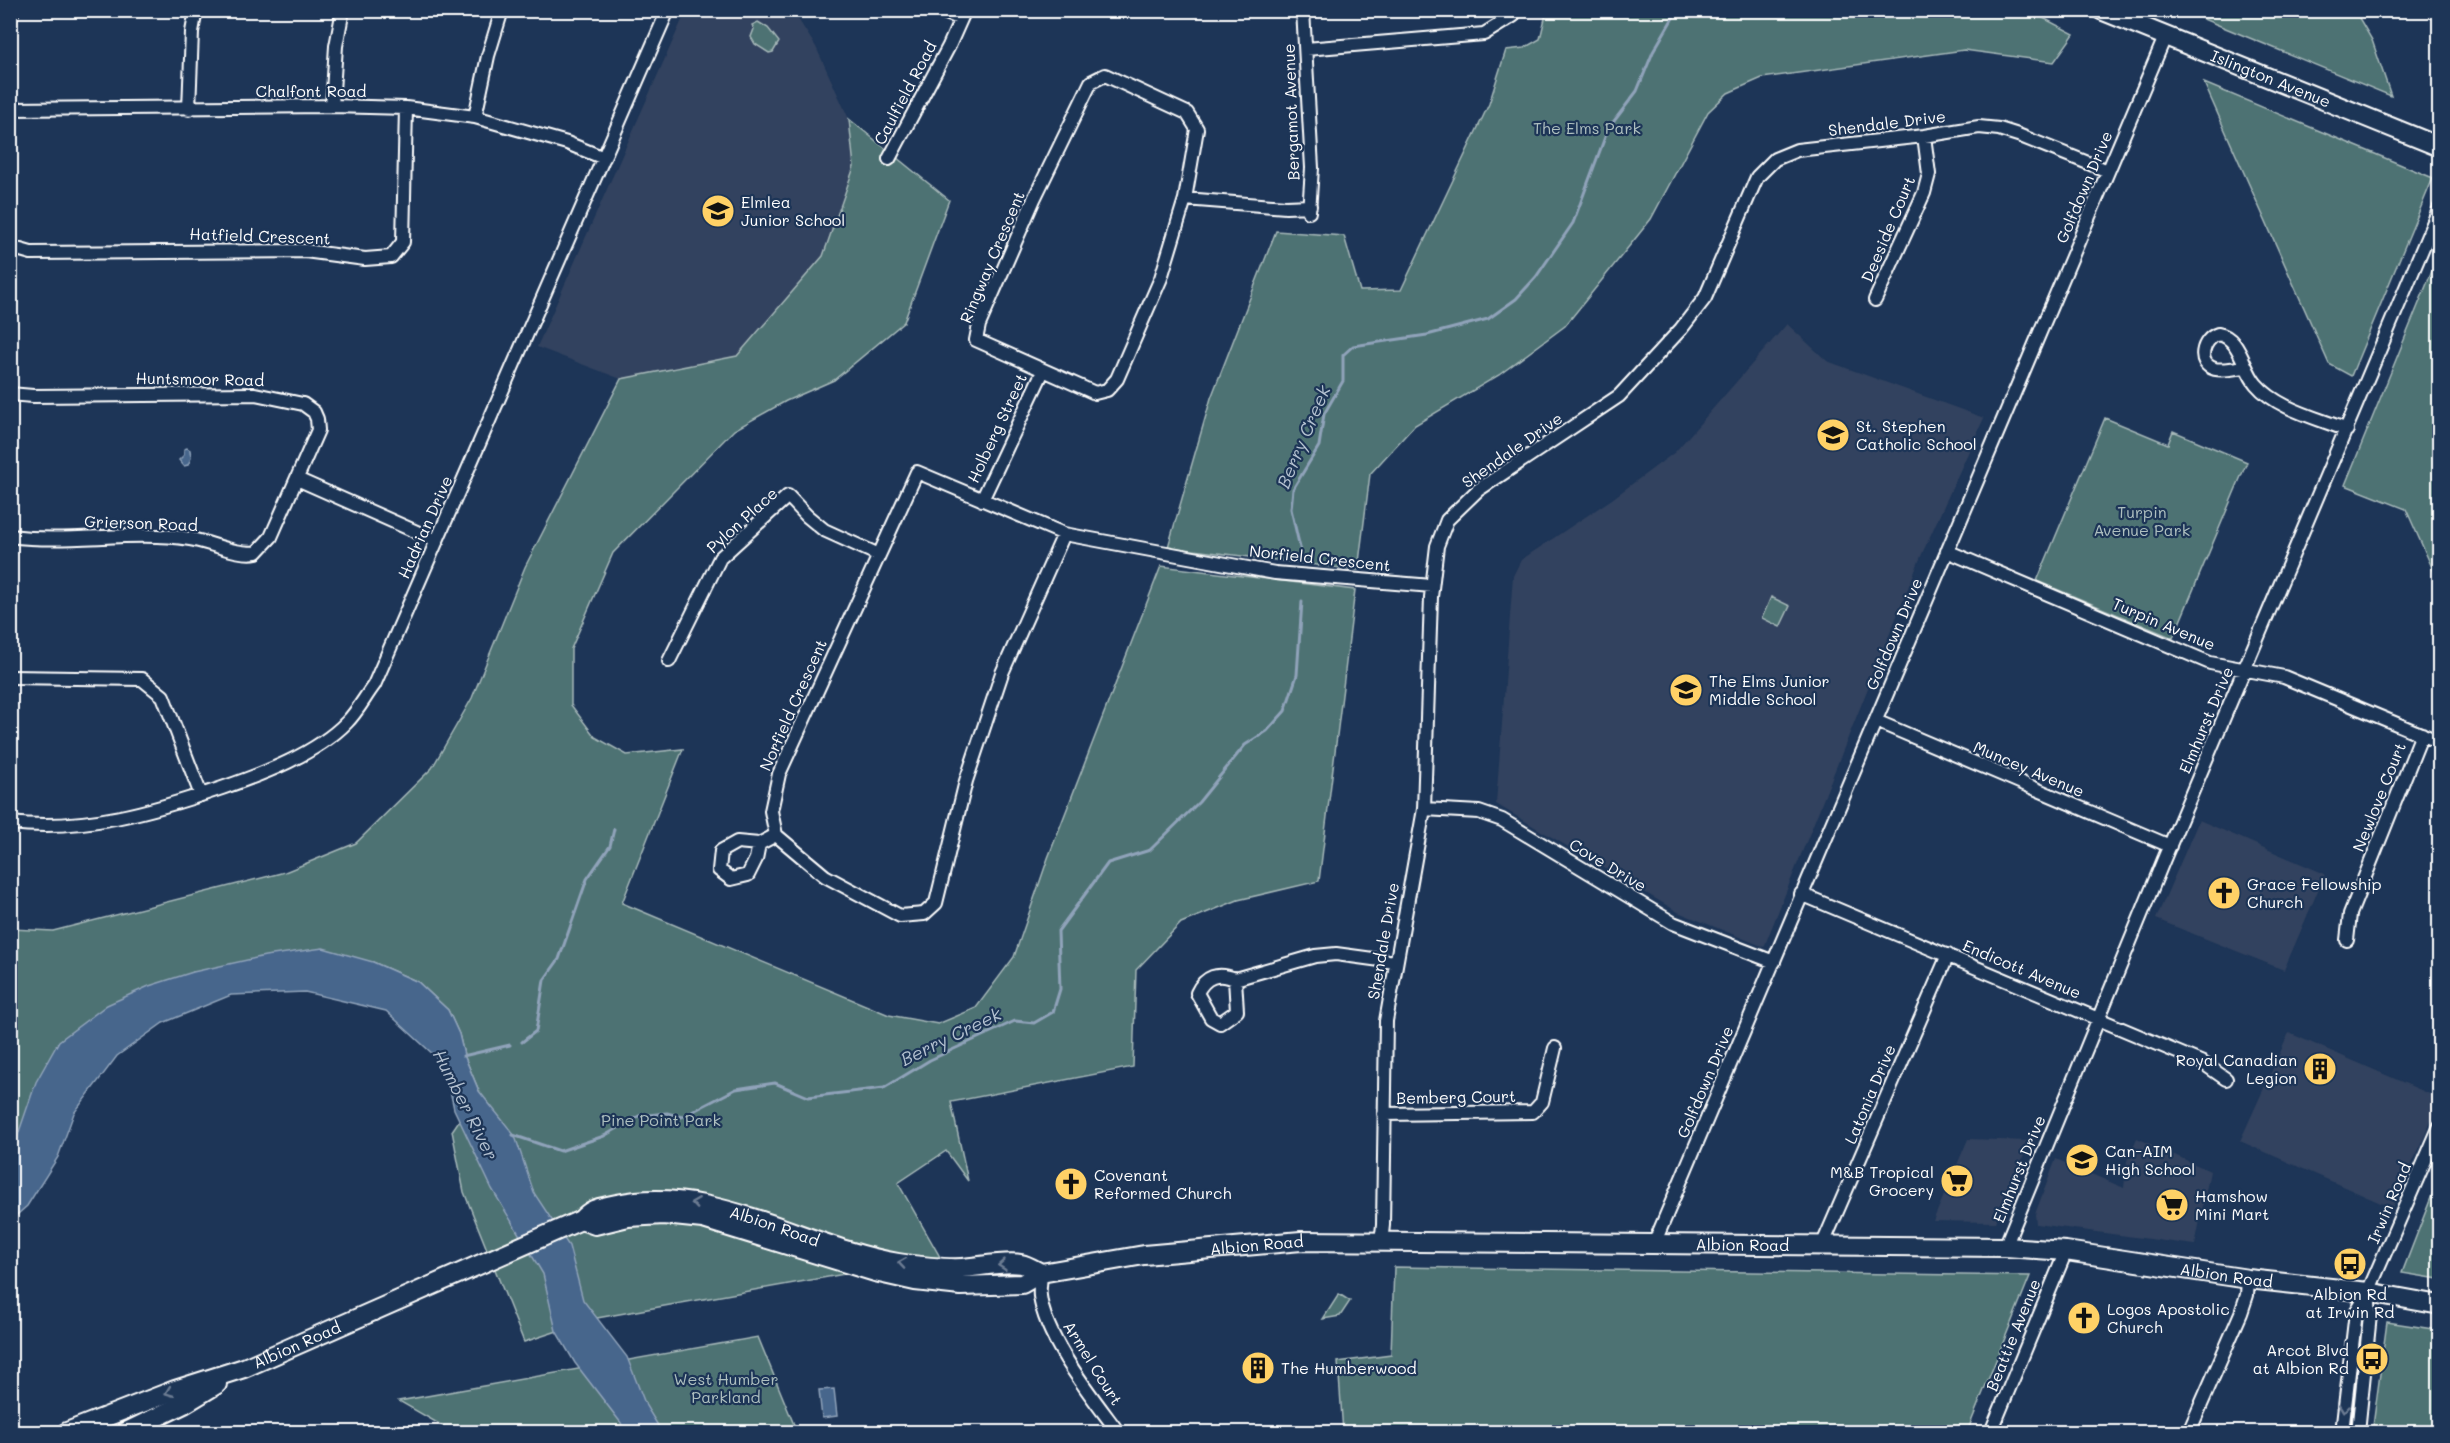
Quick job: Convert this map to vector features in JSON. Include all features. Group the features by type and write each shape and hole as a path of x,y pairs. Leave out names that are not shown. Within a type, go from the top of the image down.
{"main road":[{"name":"Islington Avenue","path":"2101,10 2439,147"},
{"name":"Albion Road","path":"67,1432 175,1390 244,1368 581,1220 595,1226 628,1217 664,1215 703,1219 875,1272 961,1286 1022,1284 1041,1273 1144,1255 1281,1243 2005,1247 2066,1251 2248,1279 2304,1283 2368,1292 2439,1305"},
{"name":"Albion Road","path":"126,1432 184,1404 244,1368"}],"street":[{"path":"10,17 13,10"},
{"path":"189,109 192,32 196,10"},
{"path":"332,106 336,46 343,10"},
{"path":"475,117 488,56 502,10"},
{"name":"Hadrian Drive","path":"10,822 61,824 106,820 150,811 258,776 312,749 347,722 374,685 668,10"},
{"path":"939,10 963,15"},
{"name":"Bergamot Avenue","path":"1185,199 1310,209 1312,168 1303,10"},
{"name":"Caulfield Road","path":"889,159 963,15"},
{"path":"1306,49 1484,34 1513,16"},
{"name":"Golfdown Drive","path":"1654,1244 2165,37"},
{"name":"Ringway Crescent","path":"1105,75 1187,113 1197,129 1185,199 1161,278 1117,379 1107,390 1095,393 1043,371 976,340 979,325 1019,231 1091,82 1105,75"},
{"name":"Chalfont Road","path":"10,109 332,106 406,108 475,117 567,143 604,158"},
{"name":"Hatfield Crescent","path":"10,247 31,253 305,251 365,259 391,257 403,242 406,108"},
{"name":"Shendale Drive","path":"1380,1243 1383,1224 1386,1021 1424,809 1432,586 1437,546 1447,520 1478,490 1619,396 1681,329 1705,298 1757,177 1775,159 1797,150 1924,136 1979,127 1999,129 2108,171"},
{"name":"Deeside Court","path":"1875,300 1924,193 1929,174 1924,136"},
{"name":"Elmhurst Drive","path":"2005,1247 2170,846 2439,207"},
{"path":"2244,367 2255,383 2270,397 2347,430"},
{"name":"Holberg Street","path":"982,500 1043,371"},
{"name":"Huntsmoor Road","path":"10,394 33,396 255,394 303,404 314,412 318,419 318,430 297,479"},
{"name":"Norfield Crescent","path":"776,835 771,811 779,774 917,472 1064,534 1275,573 1432,586"},
{"path":"297,479 437,541"},
{"name":"Grierson Road","path":"10,536 173,537 218,544 251,553 257,552 267,544 297,479"},
{"name":"Pylon Place","path":"669,661 720,558 789,496 807,516 824,530 879,555"},
{"path":"759,844 776,835 825,876 900,916 924,914 936,903 966,782 1002,673 1064,534"},
{"name":"Turpin Avenue","path":"1947,551 2210,663 2284,677 2439,741"},
{"path":"10,676 142,679 163,696 201,795"},
{"name":"Muncey Avenue","path":"1876,721 2170,846"},
{"name":"Newlove Court","path":"2347,940 2350,914 2422,734"},
{"name":"Cove Drive","path":"1424,809 1479,812 1502,820 1673,923 1774,962"},
{"name":"Endicott Avenue","path":"1801,894 2202,1063 2226,1079"},
{"path":"1235,979 1315,956 1336,954 1395,962"},
{"name":"Latonia Drive","path":"1822,1246 1948,955"},
{"name":"Bemberg Court","path":"1384,1114 1533,1112 1542,1102 1555,1048"},
{"name":"Irwin Road","path":"2342,1432 2356,1312 2368,1292 2439,1126"},
{"name":"Beattie Avenue","path":"1991,1432 2066,1251"},
{"name":"Armel Court","path":"1041,1273 1040,1296 1057,1341 1119,1432"},
{"path":"2189,1432 2241,1313 2247,1295 2248,1279"},
{"path":"2358,1432 2370,1315 2368,1292"}],"shaded area":[{"name":"Elmlea Junior School","path":"686,11 793,11 816,47 849,119 854,167 823,256 737,356 621,379 537,347"},
{"name":"The Elms Junior Middle School","path":"1787,324 1827,361 1984,418 1921,556 1764,947 1678,912 1496,804 1513,576 1521,560 1612,499 1675,452"},
{"path":"2199,820 2325,874 2284,970 2156,919"},
{"path":"2289,1033 2439,1098 2439,1104 2392,1208 2240,1141"},
{"path":"2137,1138 2210,1171 2195,1245 2036,1224 2035,1214 2056,1159 2124,1188 2127,1161"},
{"path":"1968,1139 2030,1141 1996,1222 1933,1221"}],"green space":[{"name":"The Elms Park","path":"1608,10 2028,10 2074,34 2054,62 1964,50 1762,78 1728,93 1708,112 1651,219 1565,326 1499,375 1415,425 1370,474 1358,570 1168,547 1211,398 1276,231 1344,236 1360,291 1401,290 1489,104 1506,50 1524,48 1540,39 1546,14 1603,13"},
{"path":"2184,11 2355,11 2372,40 2391,96"},
{"path":"758,22 768,28 779,42 773,52 769,53 755,44 751,37 754,29 752,25"},
{"path":"2204,83 2433,178 2351,376 2329,364"},
{"name":"Pine Point Park","path":"849,119 949,200 904,322 834,380 786,401 734,430 613,553 571,649 571,705 595,737 627,755 683,749 622,903 889,1015 938,1024 976,1008 1014,957 1048,858 1161,566 1355,590 1319,881 1238,900 1181,923 1136,970 1133,1067 951,1102 968,1181 946,1151 898,1183 940,1257 597,1318 524,1342 464,1192 452,1131 479,1091 464,1055 459,1034 448,1010 418,982 373,962 193,972 11,1155 11,929 53,931 285,872 356,843 432,768 472,698 525,567 621,379 737,356 823,256 854,167"},
{"path":"2439,254 2439,583 2406,509 2345,485"},
{"name":"Turpin Avenue Park","path":"2105,418 2168,444 2173,431 2247,462 2173,638 2037,581"},
{"path":"1771,597 1790,606 1780,627 1762,618"},
{"path":"2439,1177 2439,1279 2402,1273"},
{"path":"1394,1267 2030,1276 1967,1432 1343,1432 1338,1362 1391,1355"},
{"path":"1339,1294 1350,1301 1340,1316 1323,1319"},
{"path":"2387,1322 2439,1330 2439,1432 2393,1432 2373,1426"},
{"name":"West Humber Parkland","path":"758,1337 797,1432 453,1432 399,1401"}],"water":[{"path":"184,449 190,450 191,458 188,465 184,466 179,460 184,455"},
{"name":"Humber River","path":"323,948 373,962 418,982 448,1010 479,1091 515,1136 534,1193 569,1246 583,1300 627,1357 646,1406 662,1432 625,1432 621,1423 575,1363 556,1331 543,1274 492,1189 454,1109 447,1076 436,1057 386,1011 305,992 231,995 163,1023 117,1056 74,1113 58,1157 27,1206 11,1220 11,1155 36,1082 59,1041 107,1005 149,986 193,972 265,956"},
{"path":"834,1389 837,1416 822,1418 819,1390"}],"waterway":[{"name":"Berry Creek","path":"1300,548 1291,509 1293,489 1319,446 1324,414 1343,381 1343,355 1353,346 1427,335 1488,319 1516,299 1536,277 1573,223 1608,129 1637,91 1653,52 1674,16 1682,10"},
{"name":"Berry Creek","path":"513,1135 560,1151 604,1136 639,1116 667,1113 682,1117 736,1089 775,1083 808,1097 884,1088 930,1060 1015,1021 1034,1023 1053,1012 1060,989 1058,931 1108,863 1150,850 1199,802 1245,745 1267,731 1285,711 1297,675 1302,601"},
{"path":"522,1042 536,1031 544,980 559,959 587,879 610,846 614,829"},
{"path":"463,1056 510,1045"}],"place":[{"name":"Elmlea Junior School","path":"718,211"},
{"name":"St. Stephen Catholic School","path":"1833,435"},
{"name":"The Elms Junior Middle School","path":"1686,690"},
{"name":"Grace Fellowship Church","path":"2224,893"},
{"name":"Royal Canadian Legion","path":"2320,1069"},
{"name":"Can-AIM High School","path":"2082,1160"},
{"name":"M&B Tropical Grocery","path":"1957,1181"},
{"name":"Covenant Reformed Church","path":"1071,1184"},
{"name":"Hamshow Mini Mart","path":"2172,1205"},
{"name":"Albion Rd at Irwin Rd","path":"2350,1264"},
{"name":"Logos Apostolic Church","path":"2084,1318"},
{"name":"Arcot Blvd at Albion Rd","path":"2372,1359"},
{"name":"The Humberwood","path":"1258,1368"}]}
